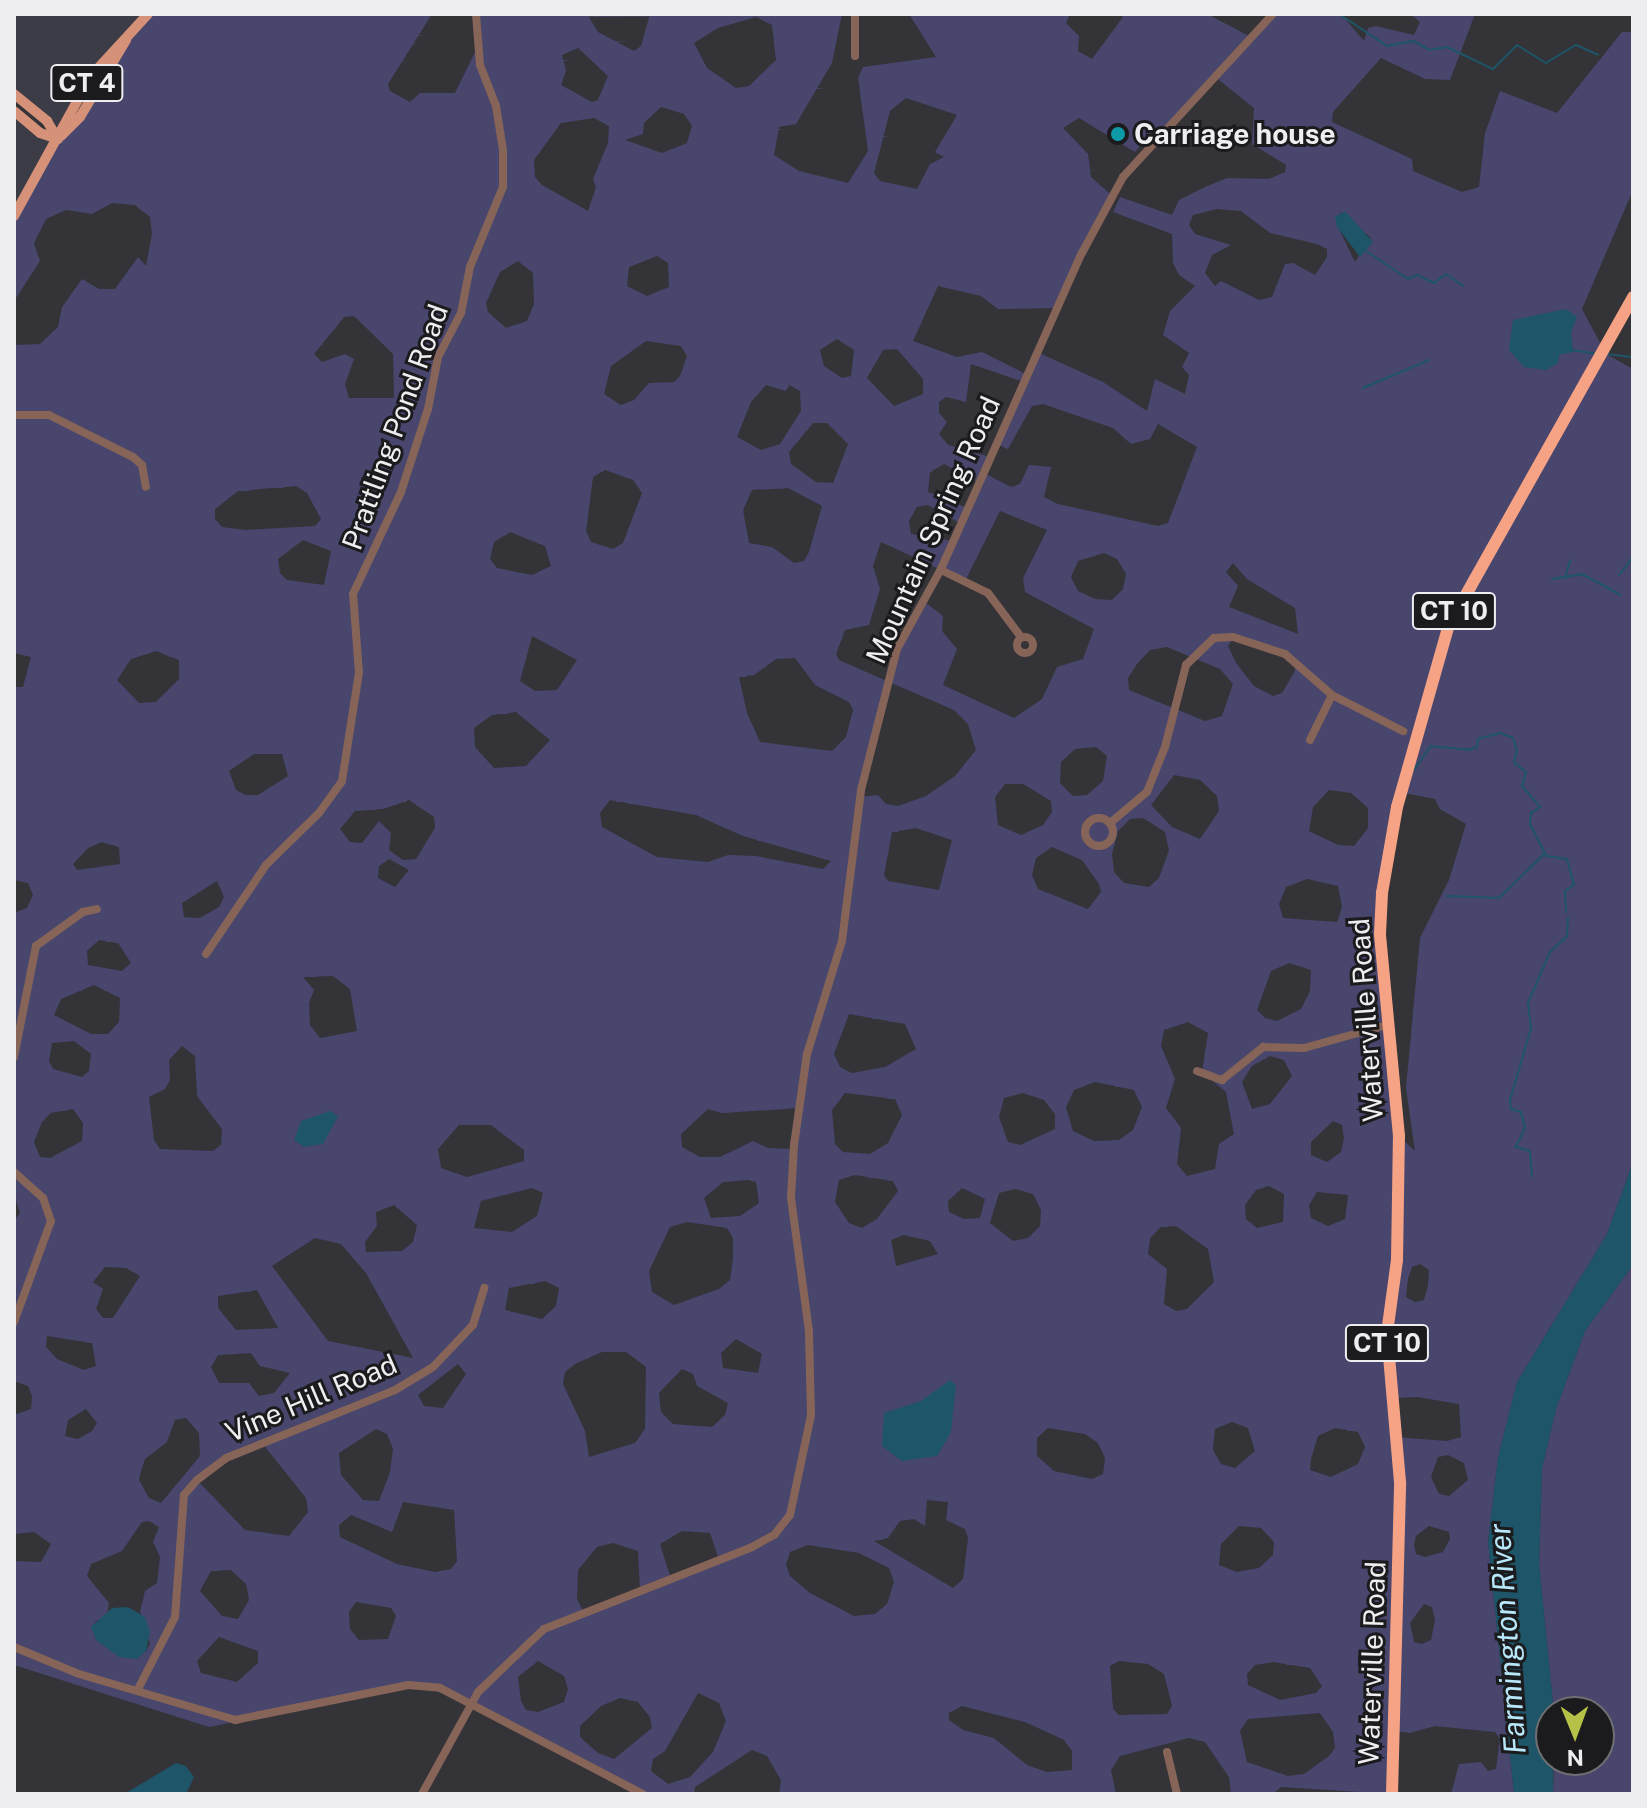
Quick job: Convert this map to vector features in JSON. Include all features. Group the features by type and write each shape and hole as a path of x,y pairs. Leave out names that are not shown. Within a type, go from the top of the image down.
{"highway":[{"name":"Waterville Road","path":"1392,1794 1400,1482 1387,1333 1397,1260 1399,1158 1387,1025 1382,893 1409,733 1457,606 1633,297"}],"main road":[{"name":"CT 4","path":"14,216 86,84 148,14"},
{"path":"14,94 47,121 58,139"},
{"path":"14,111 40,133 58,139"}],"street":[{"name":"Prattling Pond Road","path":"206,954 266,865 319,813 342,781 359,673 353,594 401,492 428,409 438,357 461,313 470,267 503,187 503,150 496,106 480,65 476,14"},
{"path":"855,14 855,56"},
{"name":"Mountain Spring Road","path":"422,1794 472,1701 513,1654 544,1629 752,1547 775,1534 790,1515 811,1415 809,1331 791,1197 807,1054 842,941 861,790 897,649 941,570 1082,253 1123,177 1273,14"},
{"path":"14,415 49,415 133,457 142,465 146,487"},
{"path":"941,570 988,593 1021,637"},
{"path":"1110,823 1137,803 1154,779 1186,665 1206,642 1233,637 1285,654 1332,695 1409,733"},
{"path":"1310,740 1332,695"},
{"path":"14,1057 36,946 83,912 97,909"},
{"path":"1197,1071 1224,1079 1263,1047 1304,1048 1387,1025"},
{"path":"14,1172 43,1198 51,1221 14,1322"},
{"name":"Vine Hill Road","path":"137,1691 175,1617 184,1495 197,1480 226,1458 395,1390 433,1367 473,1325 484,1288"},
{"path":"14,1647 137,1691 235,1720 408,1685 440,1688 472,1701 643,1794"},
{"path":"1167,1752 1177,1794"}],"shaded area":[{"path":"14,14 148,14 104,59 14,216 14,111 58,138 14,94"},
{"path":"148,14 432,14 388,84 390,91 410,102 420,93 455,93 478,46 473,14 587,14 598,32 634,51 641,46 650,14 842,14 832,63 796,124 779,127 774,155 799,171 848,183 868,151 858,78 863,67 936,57 909,14 1070,14 1066,23 1079,36 1078,51 1092,59 1123,17 1120,14 1207,14 1251,37 1273,14 1341,14 1364,41 1368,28 1376,26 1414,35 1420,22 1411,14 1475,14 1450,80 1425,79 1381,58 1333,112 1332,122 1412,159 1413,171 1462,192 1479,187 1485,133 1500,91 1557,113 1622,32 1633,32 1633,190 1582,309 1606,354 1633,369 1633,1162 1607,1234 1517,1382 1498,1457 1488,1542 1514,1794 1451,1794 1459,1764 1481,1762 1488,1771 1496,1769 1500,1739 1495,1732 1435,1726 1410,1733 1395,1731 1392,1794 1281,1787 1273,1794 1231,1794 1229,1777 1205,1742 1189,1738 1120,1756 1111,1770 1116,1794 779,1794 781,1780 767,1756 752,1750 695,1787 694,1794 643,1794 472,1701 417,1685 209,1727 14,1665 14,1561 41,1562 51,1544 34,1532 14,1534 14,1415 31,1409 32,1396 28,1386 14,1381 14,1221 20,1213 14,1194 14,913 27,908 33,895 28,883 14,880 14,687 23,687 31,657 14,653 14,345 40,344 58,327 62,307 82,279 99,289 115,289 138,257 146,266 152,234 150,217 135,205 112,203 92,214 66,210 46,219 34,243 40,261 14,301 14,216 58,139","holes":["756,17 772,25 776,60 749,86 736,88 707,68 694,43 718,28","578,48 608,76 598,100 592,102 561,85 566,71 562,55","1214,76 1254,108 1252,144 1286,165 1285,172 1269,179 1227,178 1205,187 1179,200 1172,215 1120,197 1113,212 1172,234 1173,263 1179,275 1195,286 1170,311 1163,335 1189,353 1182,367 1189,375 1185,394 1155,379 1147,411 1103,382 1037,352 1026,374 982,352 957,357 913,341 938,286 981,296 998,309 1057,308 1110,194 1091,177 1088,154 1063,128 1079,118 1135,152 1151,133 1160,133","906,98 957,115 935,152 944,157 930,164 917,189 880,181 874,173 890,111","661,107 684,114 692,126 687,143 662,153 625,140 643,134 644,123","594,118 609,126 608,143 593,179 596,187 588,211 542,185 535,177 534,160 561,123","1217,209 1241,211 1270,233 1327,249 1327,257 1315,275 1293,263 1285,264 1272,297 1259,300 1221,281 1215,286 1205,273 1212,255 1231,245 1195,234 1189,225 1193,215","1341,212 1371,238 1355,262 1336,223","657,256 668,263 669,287 647,296 627,286 629,267","518,261 533,273 534,304 527,321 506,328 488,312 486,303 500,272","354,316 393,354 394,398 349,398 345,384 354,359 345,354 322,362 314,354 344,317","837,339 854,350 851,376 842,378 824,366 820,350","646,341 681,346 687,356 680,376 674,382 649,383 634,400 621,405 604,394 611,366","897,349 923,379 923,394 894,406 867,378 883,350","971,364 1021,381 996,444 1008,449 1032,406 1043,404 1113,428 1131,444 1150,439 1158,424 1197,447 1168,523 1158,526 1058,504 1044,497 1051,467 1029,465 1020,484 1011,487 984,473 990,457 948,445 939,434 947,422 939,413 939,402 946,397 966,402","766,385 786,391 789,385 800,391 801,411 780,444 761,450 737,437 751,402","813,423 827,423 848,444 833,483 816,482 791,464 789,452","944,464 979,483 967,508 928,492 930,472","605,470 633,480 642,493 623,543 613,549 591,542 586,531 593,477","296,486 307,493 321,519 315,526 245,530 222,527 215,519 215,509 238,491","788,488 822,506 804,561 794,563 772,547 749,543 743,510 752,490","928,505 961,524 953,541 911,534 909,521 917,507","1000,511 1047,530 1023,578 1025,592 1094,629 1083,659 1057,667 1042,699 1014,718 943,685 957,649 942,631 943,616 922,600 897,649 889,682 839,660 836,654 845,630 869,625 880,589 873,566 881,542 965,581","510,532 545,546 551,566 532,575 497,568 490,559 494,542","303,540 331,551 324,585 287,580 280,573 278,559","1104,553 1117,559 1126,574 1123,589 1112,600 1095,599 1078,591 1071,577 1078,561","1233,563 1247,579 1295,608 1298,634 1229,607 1238,586 1226,572","532,636 577,660 557,690 535,691 520,681","1233,638 1294,659 1295,671 1282,693 1273,696 1254,686 1236,663 1228,646","1167,647 1220,669 1233,684 1222,716 1205,721 1129,690 1128,678 1150,650","156,651 179,660 179,679 156,702 139,703 117,680 131,659","795,658 815,685 849,702 853,710 846,737 832,751 760,742 747,713 739,677 754,675 776,659","889,682 954,710 968,724 976,750 955,776 926,796 898,806 886,804 878,795 860,797","516,712 550,740 526,766 494,768 475,747 474,728 492,715","1096,747 1107,756 1103,781 1087,795 1073,796 1060,783 1061,762 1075,749","254,754 282,754 288,776 258,795 246,795 236,790 229,771","1174,775 1200,780 1217,796 1219,811 1200,839 1172,827 1151,805","1005,784 1023,784 1051,801 1052,812 1043,825 1021,835 998,825 995,797","1329,790 1351,793 1368,808 1368,828 1354,846 1338,845 1309,831 1313,807","1404,793 1435,799 1440,809 1466,824 1449,880 1420,938 1406,1088 1415,1151 1399,1136 1382,893","409,800 434,817 435,828 416,859 403,860 389,850 391,833 379,821 362,843 350,842 340,829 355,811 383,809","610,800 696,815 743,836 831,861 823,869 756,856 728,855 708,862 657,857 602,827 600,813","1143,818 1165,832 1169,850 1159,878 1149,887 1124,883 1114,872 1112,854 1118,831 1130,819","916,828 952,840 939,890 888,881 884,875 892,832","102,842 119,847 120,864 77,870 73,864 88,848","1052,847 1082,860 1101,892 1088,909 1038,889 1032,875 1036,858","389,859 409,870 395,887 378,878 379,866","1307,879 1338,886 1342,907 1337,922 1283,918 1279,904 1286,887","217,881 224,897 219,907 200,918 184,917 182,903","99,940 118,943 131,963 122,971 88,965 87,951","1289,963 1311,970 1310,991 1301,1009 1277,1021 1265,1018 1257,1010 1271,971","333,976 350,989 357,1031 320,1038 310,1025 309,1003 314,990 303,977","94,985 120,998 119,1022 108,1034 91,1034 54,1015 61,999","849,1014 905,1024 916,1049 885,1067 852,1073 840,1067 834,1054","1188,1022 1208,1033 1202,1072 1226,1092 1234,1134 1219,1144 1215,1169 1187,1176 1177,1164 1181,1128 1166,1108 1175,1079 1161,1046 1164,1030","74,1041 91,1054 89,1071 82,1077 53,1069 49,1061 52,1043","182,1046 195,1056 197,1096 222,1129 221,1145 213,1151 160,1149 154,1140 149,1097 165,1089 170,1080 169,1060","1270,1056 1284,1060 1292,1076 1270,1104 1252,1109 1242,1082 1252,1066","1095,1082 1134,1090 1142,1107 1133,1130 1119,1140 1094,1141 1073,1131 1066,1107 1074,1090","845,1093 895,1099 902,1115 888,1143 870,1154 843,1152 835,1144 832,1110","1023,1093 1044,1100 1055,1114 1055,1129 1020,1145 1008,1142 999,1117 1004,1098","799,1108 794,1149 768,1148 753,1141 720,1157 700,1157 682,1147 681,1134 708,1109 722,1113","73,1109 83,1123 82,1141 50,1158 40,1157 34,1142 42,1122 51,1113","1333,1121 1342,1125 1344,1138 1341,1152 1327,1162 1311,1155 1311,1142","459,1125 491,1125 524,1150 524,1161 467,1177 441,1168 438,1149","855,1175 893,1181 898,1191 877,1219 862,1228 849,1223 835,1202 839,1180","723,1182 756,1182 759,1203 740,1216 711,1218 704,1198","1269,1186 1284,1194 1283,1222 1257,1228 1246,1219 1245,1205 1256,1190","532,1188 543,1193 537,1216 512,1232 474,1228 481,1201","962,1188 985,1199 980,1218 964,1219 949,1212 948,1201","1015,1189 1033,1194 1041,1210 1040,1226 1028,1238 1013,1241 990,1223 999,1193","1317,1192 1348,1195 1345,1219 1328,1226 1311,1218 1309,1205","394,1205 417,1225 413,1242 402,1251 366,1252 365,1242 377,1226 376,1212","687,1222 727,1228 733,1238 730,1280 719,1289 674,1305 652,1292 649,1271 670,1227","1176,1226 1208,1249 1214,1282 1187,1309 1176,1311 1164,1304 1167,1269 1148,1254 1150,1238 1161,1227","904,1235 930,1241 938,1254 896,1266 891,1240","315,1238 341,1244 366,1273 413,1358 328,1341 272,1266","1420,1264 1429,1270 1424,1300 1415,1302 1406,1297 1412,1267","105,1267 126,1268 140,1276 113,1318 103,1318 96,1309 103,1289 93,1282","545,1281 559,1288 556,1306 542,1319 505,1310 509,1288","257,1290 278,1328 236,1330 218,1308 218,1296","47,1336 92,1343 96,1366 84,1370 57,1359 46,1347","736,1339 762,1354 758,1373 723,1368 721,1353","602,1352 626,1352 646,1367 645,1429 635,1443 589,1457 585,1431 563,1384 565,1372","251,1353 260,1366 290,1373 274,1393 259,1396 249,1383 219,1383 211,1367 218,1355","458,1364 466,1374 443,1408 424,1406 418,1395","682,1369 693,1374 697,1386 728,1403 725,1415 712,1427 673,1424 661,1412 659,1393","1417,1397 1459,1404 1461,1437 1447,1441 1395,1437 1391,1398","86,1409 97,1423 92,1431 78,1439 65,1436 68,1420","186,1418 199,1433 200,1456 161,1503 149,1498 139,1480 145,1459 167,1442 175,1420","1232,1422 1248,1428 1255,1451 1235,1468 1221,1464 1213,1450 1215,1429","1048,1428 1085,1434 1098,1443 1105,1458 1103,1474 1092,1479 1054,1471 1037,1456 1037,1438","1335,1428 1358,1432 1365,1447 1358,1464 1331,1477 1310,1470 1318,1436","376,1429 387,1434 393,1449 390,1472 379,1501 363,1500 341,1475 339,1453","262,1443 306,1498 308,1512 289,1536 245,1530 197,1480 226,1458","1448,1455 1464,1463 1468,1480 1449,1496 1439,1494 1431,1477 1438,1457","927,1500 948,1502 946,1520 965,1529 968,1538 963,1579 953,1588 874,1541 888,1538 900,1521 914,1519 925,1526","403,1502 454,1510 457,1561 451,1569 435,1572 397,1564 340,1537 339,1525 351,1515 392,1532","149,1521 159,1527 153,1542 160,1557 157,1583 145,1591 140,1612 150,1643 146,1651 119,1657 94,1636 95,1622 107,1616 109,1603 87,1576 91,1564 122,1551 142,1522","1239,1526 1261,1528 1274,1542 1273,1555 1259,1568 1237,1572 1219,1565 1221,1544","1429,1526 1449,1532 1450,1539 1443,1552 1425,1557 1416,1554 1416,1536","682,1531 710,1533 719,1560 671,1579 660,1544","613,1543 638,1551 640,1591 584,1613 577,1599 578,1570 597,1547","808,1545 859,1553 889,1568 894,1582 887,1604 875,1614 854,1616 810,1593 790,1576 786,1565 790,1552","231,1570 246,1584 249,1600 238,1619 222,1616 200,1591 211,1571","356,1602 391,1608 396,1616 388,1639 359,1640 350,1629 349,1612","1424,1604 1432,1607 1435,1620 1431,1640 1422,1644 1414,1642 1410,1623","219,1637 258,1651 258,1663 237,1682 201,1673 197,1661","538,1661 564,1676 568,1689 564,1702 538,1712 526,1710 521,1701 518,1677","1119,1661 1148,1664 1164,1674 1172,1706 1167,1714 1119,1715 1113,1709 1110,1666","1273,1662 1310,1668 1322,1686 1316,1693 1280,1700 1248,1685 1247,1674 1255,1665","698,1693 719,1703 726,1721 713,1752 690,1777 668,1784 651,1771 653,1759 665,1751","620,1698 638,1702 650,1717 652,1728 614,1759 598,1753 580,1737 580,1726 601,1706","962,1706 1025,1722 1064,1740 1072,1751 1072,1770 1047,1772 1027,1765 994,1738 963,1730 949,1720 949,1713","1320,1713 1333,1732 1335,1748 1304,1774 1288,1776 1247,1762 1240,1731 1248,1719"]},
{"path":"1633,1265 1633,1794 1553,1794 1554,1776 1615,1776 1615,1696 1552,1696 1539,1564 1542,1469 1556,1409 1585,1331"}],"water":[{"path":"1345,211 1373,242 1360,257 1337,227 1335,217"},
{"path":"1566,309 1577,317 1571,332 1573,352 1559,355 1558,363 1546,370 1524,367 1509,350 1513,320"},
{"path":"330,1111 338,1116 323,1144 304,1147 294,1140 301,1121"},
{"name":"Farmington River","path":"1633,1162 1633,1265 1585,1331 1556,1409 1542,1469 1539,1564 1552,1696 1535,1696 1535,1776 1553,1776 1553,1794 1514,1794 1488,1542 1498,1457 1517,1382 1607,1234"},
{"path":"950,1380 956,1385 951,1432 937,1456 902,1461 882,1446 884,1413 921,1401"},
{"path":"128,1607 145,1617 150,1632 146,1651 137,1659 119,1657 96,1640 91,1627 112,1608"},
{"path":"176,1763 186,1766 194,1777 186,1794 124,1794"}],"waterway":[{"path":"1339,14 1387,46 1413,41 1430,50 1447,47 1493,69 1517,45 1546,63 1576,45 1598,55"},
{"path":"1366,251 1408,279 1417,275 1434,283 1446,274 1463,286"},
{"path":"1572,350 1596,354"},
{"path":"1607,354 1633,357"},
{"path":"1363,388 1429,360"},
{"path":"1619,575 1633,557"},
{"path":"1565,578 1570,561"},
{"path":"1552,579 1582,574 1621,595"},
{"path":"1414,770 1431,746 1468,750 1477,747 1478,739 1500,733 1513,738 1517,750 1514,762 1526,772 1522,786 1540,807 1531,813 1530,824 1546,856 1567,859 1574,885 1565,891 1566,912"},
{"path":"1447,896 1499,898 1544,854"},
{"path":"1532,1176 1530,1151 1516,1147 1525,1128 1521,1112 1511,1109 1510,1100 1531,1028 1528,1003 1550,952 1567,936 1568,917"}],"place":[{"name":"Carriage house","path":"1118,134"}]}
